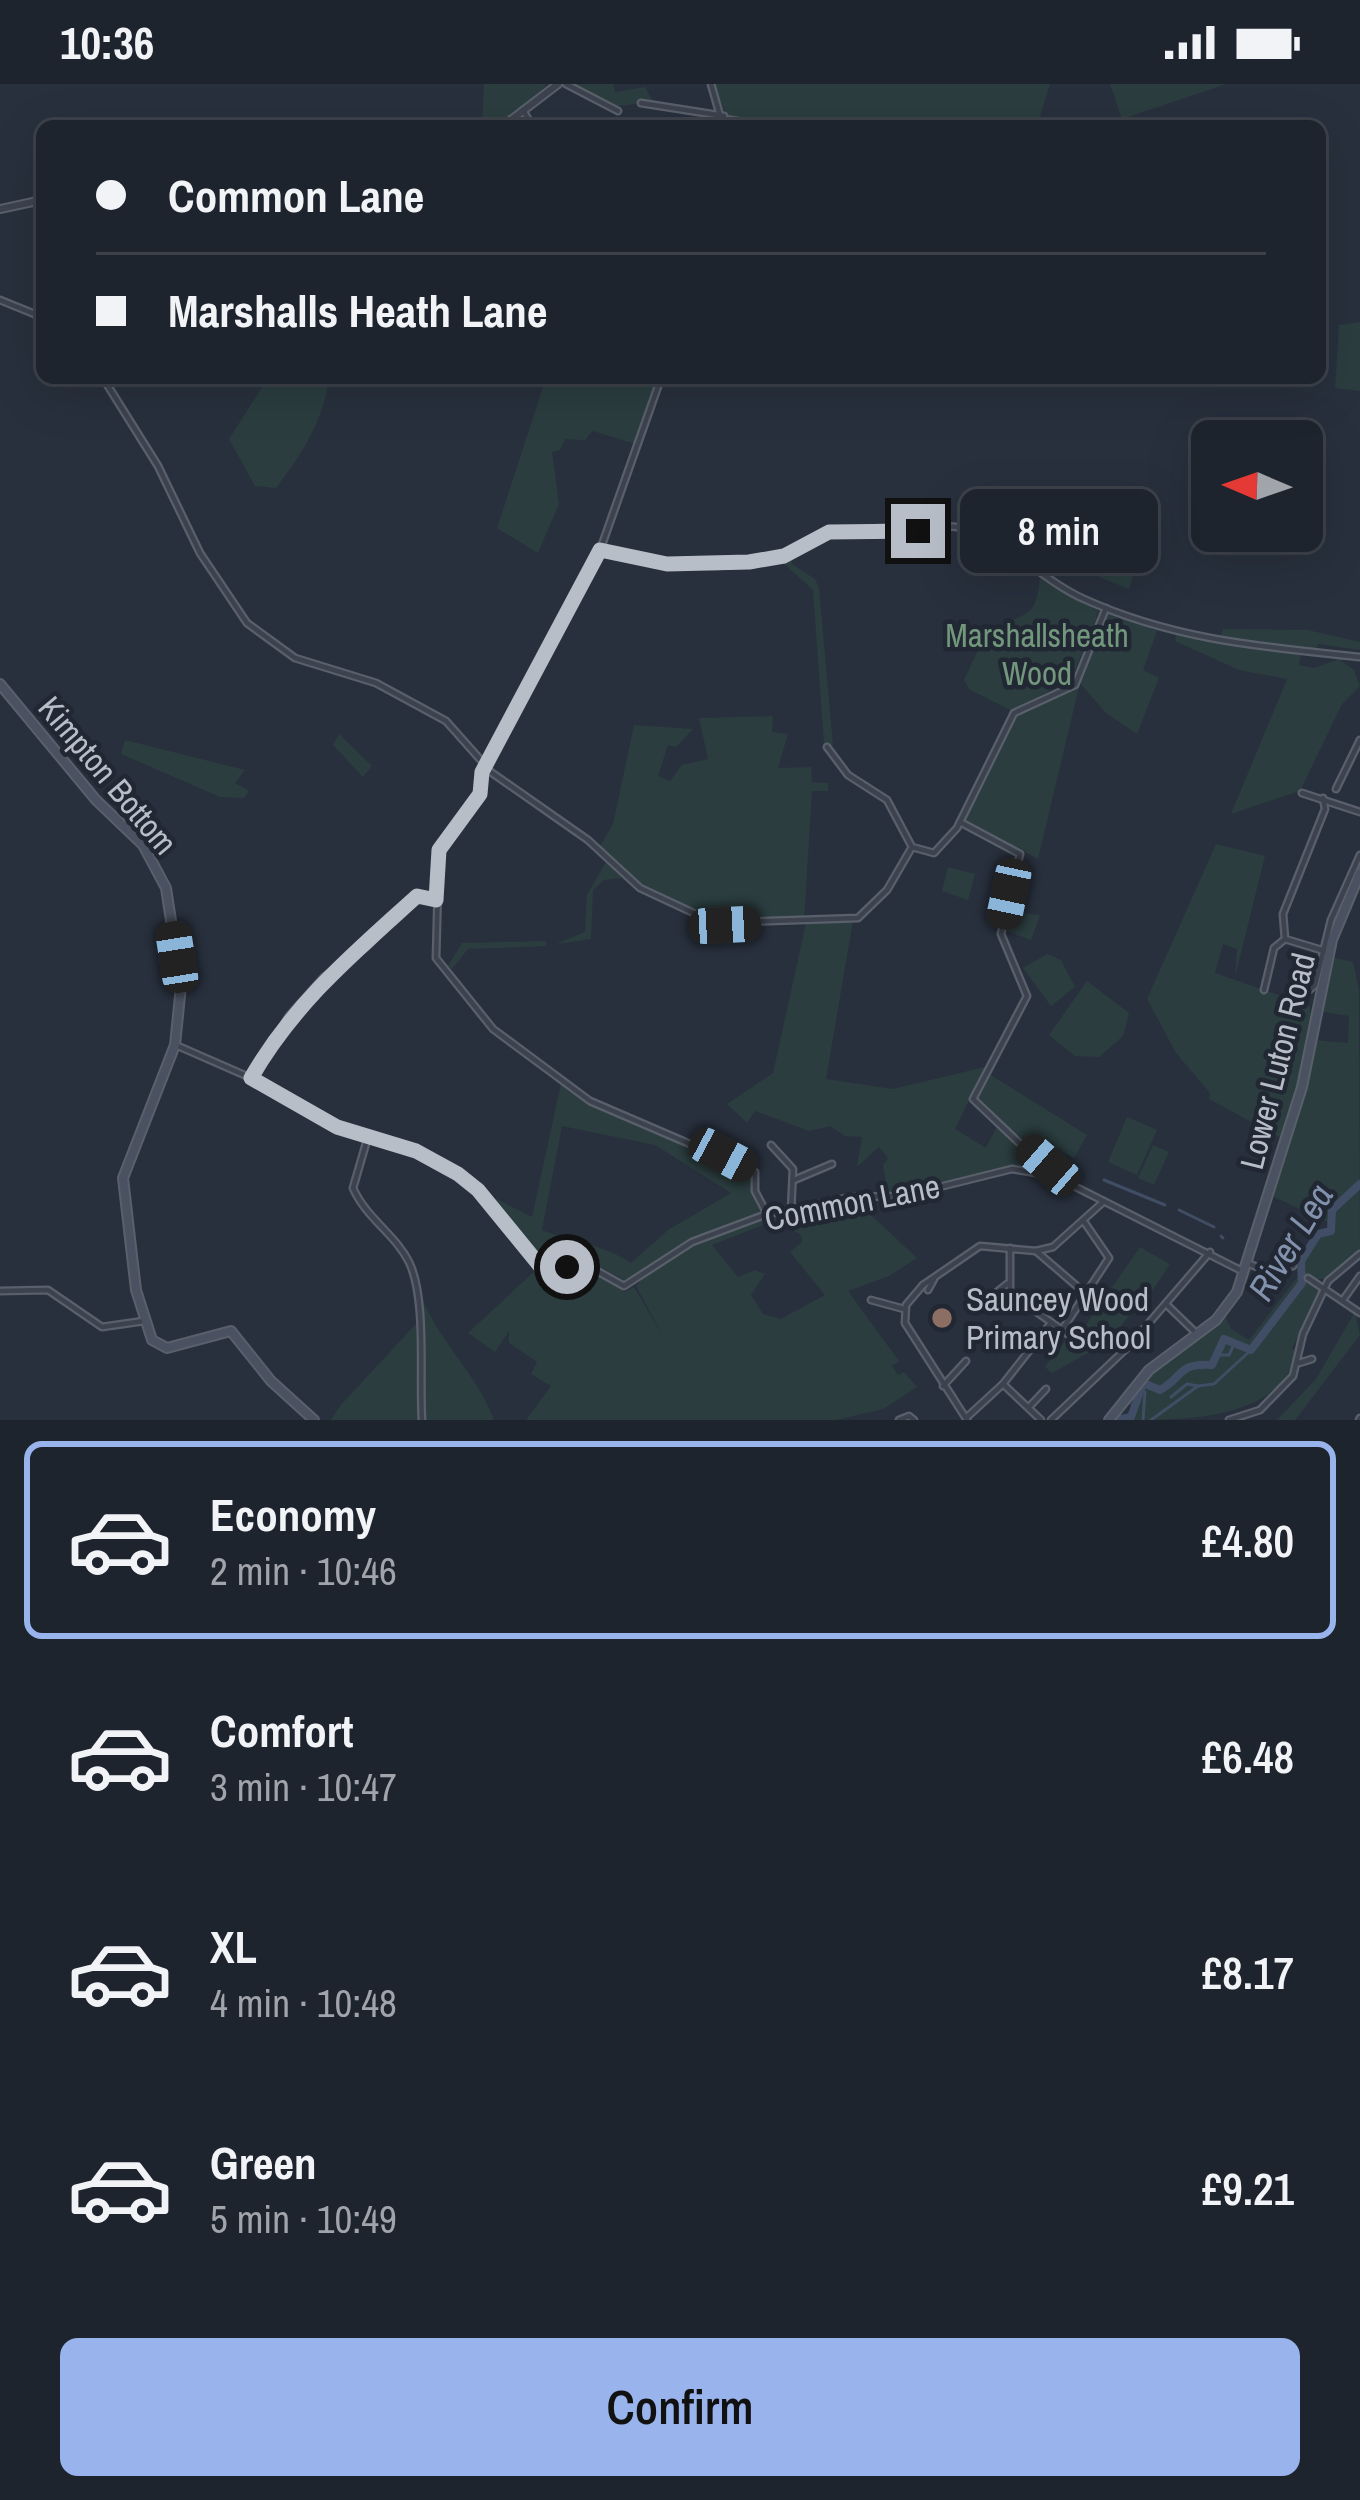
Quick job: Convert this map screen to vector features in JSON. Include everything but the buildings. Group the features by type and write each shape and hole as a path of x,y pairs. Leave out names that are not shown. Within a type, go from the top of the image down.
{"main road":[{"name":"Kimpton Bottom","path":"0,684 160,870 181,986 175,1045 123,1174 145,1321"},
{"name":"Lower Luton Road","path":"1109,1420 1158,1361 1227,1309 1246,1267 1302,1087 1325,951 1360,873"},
{"path":"145,1321 152,1340 163,1347 231,1331 271,1381 314,1420"}],"street":[{"path":"510,120 562,84 618,111"},
{"path":"711,84 724,120"},
{"path":"641,103 719,120"},
{"path":"523,110 529,120"},
{"path":"0,209 36,201"},
{"path":"0,300 36,315"},
{"path":"107,384 158,466 201,555 247,622 296,658 376,683 446,721 483,768 588,839 640,888 720,924 860,917 887,890 912,847"},
{"path":"659,384 600,550 483,768 480,794 439,850 436,958 493,1029 590,1101 755,1172 755,1191 767,1214"},
{"path":"600,550 667,564 749,562 784,556 829,532 959,527 1011,549 1059,586 1106,608 1215,643 1360,657"},
{"path":"827,747 848,775 886,800 912,847 934,853 960,822 1015,713 1077,682 1106,608"},
{"path":"1323,798 1336,789 1360,740"},
{"path":"1336,789 1337,803"},
{"path":"1302,793 1360,812"},
{"path":"1285,939 1283,914 1325,809 1323,798"},
{"path":"1325,809 1337,803"},
{"path":"960,822 1020,854 1000,934 1027,996 974,1099 1054,1176"},
{"name":"Lower Luton Road","path":"1306,992 1315,985 1360,855"},
{"path":"251,1078 289,1016 324,977 367,947 417,896 436,900"},
{"path":"1285,939 1325,951"},
{"path":"1264,990 1274,948 1285,939"},
{"path":"175,1045 251,1078 368,1140 353,1188 416,1277 422,1420"},
{"name":"Common Lane","path":"368,1140 416,1151 468,1180 548,1274 590,1267 627,1286 692,1242 767,1214 852,1197 903,1196 999,1170 1054,1176 1102,1203 1246,1267"},
{"path":"771,1145 788,1159 794,1180 791,1211"},
{"path":"794,1180 832,1164"},
{"path":"1051,1323 1003,1384 966,1419 943,1386 932,1359 906,1326 904,1309 968,1249 1047,1249 1085,1223 1102,1203"},
{"path":"1062,1330 1109,1258 1085,1223"},
{"path":"1010,1248 1007,1284 1012,1296 1069,1335"},
{"path":"1044,1259 1047,1249"},
{"path":"1036,1251 1087,1294"},
{"path":"1051,1420 1122,1353 1210,1252"},
{"path":"1319,1285 1360,1255"},
{"path":"1246,1267 1292,1266"},
{"path":"1343,1300 1360,1276"},
{"path":"1308,1277 1360,1312"},
{"path":"1299,1364 1300,1343 1328,1282"},
{"path":"1007,1284 987,1300 1012,1296"},
{"path":"0,1291 48,1290 102,1327 145,1321"},
{"path":"871,1300 904,1309"},
{"path":"1166,1304 1198,1335"},
{"path":"1229,1420 1264,1408 1299,1364 1312,1359"},
{"path":"943,1386 966,1361"},
{"path":"1003,1384 1041,1420"},
{"path":"1028,1408 1046,1389"},
{"path":"899,1420 909,1415 914,1420"}],"green space":[{"path":"484,84 545,84 506,120 482,120"},
{"path":"570,84 613,84 615,92 645,87 652,100 602,104 582,98"},
{"path":"714,84 1050,84 1039,120 727,118"},
{"path":"1110,84 1227,84 1122,119"},
{"path":"1360,322 1360,391 1335,388 1339,325"},
{"path":"264,384 328,384 310,437 276,488 255,486 229,439"},
{"path":"544,384 657,384 636,444 593,431 585,440 565,439 560,450 552,452 559,504 538,553 497,528"},
{"path":"1112,488 1159,505 1149,555 1122,557 1120,565 1135,570 1129,589 1089,573"},
{"path":"791,556 792,564 815,579 819,588 833,745 824,744 813,590 780,560"},
{"name":"Marshallsheath Wood","path":"1040,577 1098,611 1073,678 1012,711 969,689 964,680 990,635 1032,608"},
{"path":"1106,610 1157,631 1143,670 1159,678 1137,734 1106,713 1079,682"},
{"path":"1223,629 1308,630 1360,642 1360,650 1318,644 1315,650 1193,635 1221,635"},
{"path":"1176,635 1301,654 1299,665 1314,668 1339,659 1354,670 1360,686 1342,704 1300,791 1231,814 1287,679 1239,670 1175,641"},
{"path":"1077,686 1038,859 963,819 1018,713"},
{"path":"773,716 772,732 788,734 778,768 811,767 812,782 828,783 828,791 812,791 804,920 718,922 641,884 600,846 613,824 634,725 693,729 676,747 668,745 658,776 670,781 682,765 708,759 699,718"},
{"path":"339,734 372,766 363,777 333,745"},
{"path":"125,740 245,770 235,783 249,791 244,798 220,797 121,754"},
{"path":"1216,844 1265,856 1235,977 1237,949 1223,944 1215,973 1310,1006 1310,1014 1323,965 1306,1061 1281,1138 1209,1099 1210,1093 1176,1053 1147,999"},
{"path":"606,862 622,878 604,880 593,890 591,939 556,944 585,932 587,895"},
{"path":"948,867 975,874 968,900 942,891"},
{"path":"1007,911 1040,915 1031,940 1004,930"},
{"path":"853,921 826,1079 893,1089 985,1067 955,1129 986,1148 999,1122 1050,1174 1002,1168 888,1195 883,1165 888,1158 879,1147 857,1167 862,1137 845,1136 830,1126 809,1131 755,1111 747,1123 727,1104 773,1073 806,923"},
{"path":"546,941 546,946 468,949 452,969 448,966 462,943"},
{"path":"1047,954 1061,960 1075,987 1051,1006 1023,968"},
{"path":"1331,957 1353,962 1359,990 1360,1251 1330,1278 1308,1280 1322,1291 1292,1348 1297,1352 1287,1374 1272,1391 1229,1412 1125,1420 1136,1409 1127,1403 1160,1365 1225,1316 1231,1329 1249,1340 1299,1275 1318,1234 1331,1231 1332,1224 1272,1196 1306,1088 1314,1040 1348,1043 1349,1016 1317,1011"},
{"path":"1087,981 1129,1013 1123,1036 1099,1057 1075,1056 1049,1035"},
{"path":"986,1072 1087,1135 1074,1158 1052,1146 1042,1156 975,1099"},
{"path":"562,1079 631,1121 754,1174 752,1191 761,1213 674,1248 630,1283 593,1263 543,1268 485,1193 532,1217","holes":["562,1126 655,1145 731,1193 668,1230 631,1263 542,1230"]},
{"path":"1127,1117 1157,1130 1137,1175 1108,1162"},
{"path":"1153,1145 1169,1152 1154,1185 1138,1178"},
{"path":"852,1197 917,1258 889,1276 848,1291 899,1361 892,1366 898,1375 904,1372 917,1387 883,1409 836,1420 526,1420 551,1386 531,1374 537,1362 509,1343 509,1331 495,1352 468,1333 538,1268 549,1277 570,1270 589,1271 624,1292 634,1287 664,1338 636,1286 658,1266 710,1237","holes":["776,1220 801,1235 802,1242 790,1252 825,1295 781,1319 763,1314 751,1295 765,1274 755,1270 738,1277 712,1245"]},
{"path":"1140,1247 1170,1264 1152,1291 1148,1289 1111,1340 1052,1373 1045,1367 1067,1338 1077,1338"},
{"path":"419,1290 435,1325 494,1420 424,1420"},
{"path":"1355,1312 1360,1335 1295,1420 1277,1420 1316,1379"},
{"path":"416,1324 420,1420 331,1420 340,1406"}],"waterway":[{"path":"1104,1180 1165,1205"},
{"name":"River Lea","path":"1116,1420 1131,1417 1143,1383 1160,1390 1186,1369 1212,1365 1224,1339 1251,1350 1302,1283 1301,1261 1318,1234 1331,1231 1332,1210 1360,1184"},
{"path":"1179,1210 1214,1227"},
{"path":"1218,1355 1229,1355 1235,1342"},
{"path":"1151,1420 1198,1386 1214,1384 1251,1350"},
{"path":"1171,1397 1187,1384 1198,1386"},
{"path":"1143,1420 1145,1392"}],"place":[{"name":"Sauncey Wood Primary School","path":"942,1318"}],"route":[{"path":"567,1267 545,1272 478,1190 458,1174 416,1151 337,1127 251,1078 289,1016 324,977 367,947 417,896 436,900 442,842 480,794 482,772 600,550 679,565 749,562 784,556 829,532 918,531"}]}
